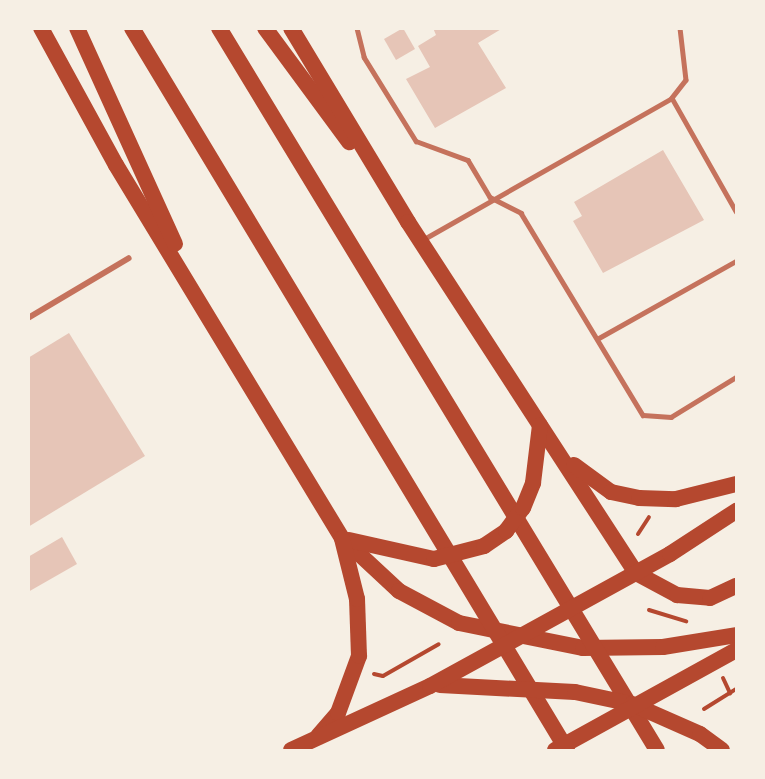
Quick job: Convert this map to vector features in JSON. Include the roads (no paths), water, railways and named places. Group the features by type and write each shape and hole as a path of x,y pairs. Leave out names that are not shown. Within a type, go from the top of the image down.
{"highway":[{"path":"41,28 205,311 342,538 399,591 459,623 519,638 624,649 736,635"},
{"path":"77,28 205,311"},
{"path":"132,28 567,750"},
{"path":"219,28 657,750"},
{"path":"265,28 421,241 636,573 677,595 710,598 736,586"},
{"path":"291,28 408,222"},
{"path":"342,538 384,552 434,559 484,546 506,531 523,508 533,483 540,425"},
{"path":"540,425 590,480 611,492 676,499 736,484"},
{"path":"291,750 430,686 636,573 736,511"},
{"path":"315,740 338,713 359,656 357,599 342,538"},
{"path":"555,750 632,704 736,650"},
{"path":"430,686 515,686 632,704 700,734 722,750"}],"street":[{"path":"28,318 129,258"}],"lane":[{"path":"357,28 364,57 416,141 468,160 490,198 521,213 643,415 671,417 736,377"},
{"path":"421,241 490,198 672,98 686,80 680,28"},
{"path":"672,98 736,211"},
{"path":"597,339 736,261"}]}
